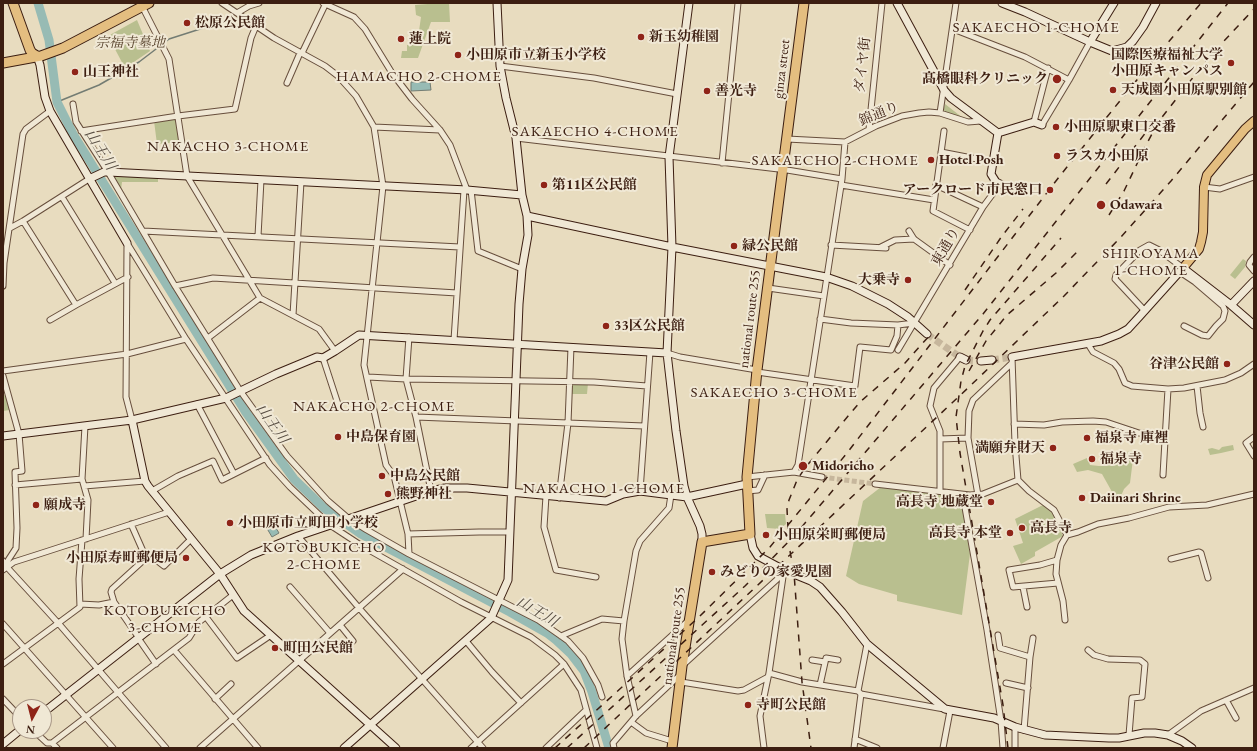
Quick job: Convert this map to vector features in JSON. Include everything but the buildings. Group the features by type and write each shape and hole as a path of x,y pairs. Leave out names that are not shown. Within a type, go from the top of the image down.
{"highway":[{"path":"13,3 30,50 32,53 39,56"},
{"path":"19,3 39,56"},
{"name":"ginza street","path":"787,139 804,3"},
{"path":"3,63 39,56 63,48 146,4"},
{"name":"national route 255","path":"750,534 747,484 757,371 787,139"},
{"path":"702,542 750,534"},
{"name":"national route 255","path":"672,744 702,542"}],"main road":[{"path":"1182,270 1199,250 1203,232 1204,187 1208,175 1245,129 1254,121"}],"street":[{"path":"222,3 256,26 325,66 338,76 356,96 374,127 383,186 364,364 386,465 394,476 408,534 409,554"},
{"path":"237,13 248,6 259,3"},
{"path":"287,83 325,3 354,17 366,29 392,73 412,99 440,130 450,145 467,190 478,251 522,269"},
{"path":"344,748 466,641 490,618 508,580 519,293 528,235 527,216 522,195 516,138 507,104 500,66 497,3"},
{"path":"689,3 670,157 672,247 667,353 676,431 687,497 700,526 702,542"},
{"path":"722,163 738,3"},
{"name":"ダイヤ街","path":"869,129 882,3"},
{"path":"897,3 944,90 951,98 998,133"},
{"path":"940,113 956,3"},
{"path":"1002,3 1112,51 1127,47 1143,27 1156,3"},
{"path":"998,133 1034,122 1042,125 1114,3"},
{"path":"146,4 159,39 169,59 187,176 260,298 319,329 336,351"},
{"path":"81,131 235,109 251,38 256,26"},
{"path":"953,29 1025,57 1069,80"},
{"path":"39,56 45,97 50,111 89,179 186,339 266,458 290,488 330,525 362,546 490,618 531,637 555,655 564,664 580,690 597,748"},
{"path":"500,66 594,78 677,94"},
{"path":"1034,122 1048,68"},
{"path":"73,104 76,122 81,131 175,286 241,392 295,466 328,501 367,530 409,554 538,620 561,636 583,658 598,685 602,697"},
{"path":"3,286 4,263 23,134 26,129 50,111"},
{"name":"錦通り","path":"845,142 869,129 902,116 924,112 940,113 968,122 981,121"},
{"path":"374,127 440,130"},
{"path":"944,131 933,211 970,230"},
{"path":"998,133 991,174 996,182 1000,184"},
{"path":"516,138 783,170 934,200"},
{"path":"787,139 845,142 841,182 811,381 798,465 794,472"},
{"path":"941,152 977,159"},
{"path":"10,228 89,179 106,172 467,190 522,195"},
{"path":"1204,187 1220,189 1254,178"},
{"path":"258,236 261,180"},
{"path":"293,314 301,182"},
{"name":"東通り","path":"898,350 950,265 983,207 1000,184"},
{"path":"936,185 983,207"},
{"path":"454,340 460,247 467,190"},
{"path":"62,196 115,283"},
{"path":"527,216 672,247 826,277 871,294 908,317 927,334"},
{"path":"23,221 76,305"},
{"path":"143,231 460,247"},
{"path":"909,231 914,239 950,265"},
{"path":"879,248 895,240 914,239"},
{"path":"127,243 128,277 126,397 145,481 220,574 244,611 396,748"},
{"path":"832,245 886,248"},
{"path":"1145,311 1115,279 1116,276 1140,250 1149,245 1159,250 1223,306 1225,311 1223,319 1208,336 1202,335 1184,326"},
{"path":"1254,257 1249,265 1254,271"},
{"path":"1182,270 1231,305 1254,325"},
{"path":"978,495 968,438 968,411 973,400 1012,360 1088,344 1112,338 1120,334 1128,329 1182,270"},
{"path":"50,320 128,277"},
{"path":"175,286 213,278 457,293"},
{"path":"1231,305 1254,281"},
{"path":"768,288 824,296"},
{"path":"208,338 260,298"},
{"path":"820,320 851,323 914,323"},
{"path":"3,436 132,420 227,398 276,374 317,357 323,358 359,335 367,334 667,353 680,357 811,381 855,386 860,347 891,350 897,336 898,324"},
{"path":"410,337 406,379 432,491"},
{"path":"3,371 127,354 186,339"},
{"path":"1088,344 1092,352 1114,363 1119,368 1125,383 1132,386 1168,389 1197,386 1225,380 1241,373 1254,364"},
{"path":"559,498 568,422 571,347"},
{"path":"640,491 650,352"},
{"path":"323,358 338,404"},
{"path":"940,491 940,431 930,406 934,388 963,358"},
{"path":"981,361 992,360"},
{"path":"1012,360 1018,480 1029,491 1054,510 1067,535"},
{"path":"3,376 5,391 19,434 22,471 15,472 17,528 16,548 5,566"},
{"path":"368,377 594,382 647,386"},
{"path":"1197,386 1203,427"},
{"path":"1163,476 1168,389"},
{"path":"197,404 234,474"},
{"path":"416,417 644,426"},
{"path":"1014,424 1044,425 1062,422 1093,421 1106,422 1139,433 1165,435"},
{"path":"3,664 59,624 80,606 79,579 88,500 82,478 85,426"},
{"path":"1254,437 1246,443 1254,456"},
{"path":"940,439 968,438"},
{"path":"152,491 178,476 213,461 222,480 266,458"},
{"path":"52,706 220,574 251,555 298,536 432,491 445,488 454,488 606,501 623,494 640,491 687,497 747,484 765,475 794,472 822,476"},
{"path":"747,484 758,490 765,475"},
{"path":"15,485 82,478"},
{"path":"875,484 978,495 996,490 1018,480"},
{"path":"84,486 145,481"},
{"path":"961,494 964,502 986,630 1001,721 1003,748"},
{"path":"1065,620 1063,601 1056,574 1057,560 1067,535 1098,524 1129,518 1169,507 1207,505 1254,494"},
{"path":"636,716 627,676 622,639 624,620 636,551 640,541 669,508 671,495"},
{"path":"546,496 544,527 556,570 596,577"},
{"path":"5,566 169,512"},
{"path":"131,524 146,558"},
{"path":"408,534 510,532"},
{"path":"750,534 753,548 758,556 784,572 800,576 820,587 867,644 948,710"},
{"path":"298,536 359,608 483,748"},
{"path":"156,664 114,602 111,592 112,589 146,558 151,556 164,566 191,539"},
{"path":"1171,558 1199,552 1201,553 1208,578"},
{"path":"1057,560 1040,565 1009,570 1013,587 1058,583"},
{"path":"5,566 59,624 166,748"},
{"path":"200,748 403,569"},
{"path":"614,748 613,743 636,716 682,674 784,572"},
{"path":"764,748 760,716 784,572"},
{"path":"1023,587 1027,607"},
{"path":"290,588 330,633"},
{"path":"52,743 189,638 199,622 233,595"},
{"path":"80,604 99,606 114,602"},
{"path":"206,617 237,658 271,635"},
{"path":"561,636 602,619 624,620"},
{"path":"627,676 690,620"},
{"path":"3,624 113,748"},
{"path":"340,625 354,641"},
{"path":"998,635 1000,648 1030,657"},
{"path":"1024,730 1033,638"},
{"path":"466,641 521,703"},
{"path":"854,748 867,644"},
{"path":"174,650 258,748"},
{"path":"1088,650 1094,655 1101,657 1118,660 1140,660 1145,664 1142,697 1132,698 1129,735"},
{"path":"820,685 826,658 838,660"},
{"path":"812,660 825,662"},
{"path":"471,748 564,664"},
{"path":"682,674 738,691 744,690 768,675 994,718 1015,727 1045,735 1109,738 1119,738 1144,733 1168,735 1182,741 1192,748"},
{"path":"1006,683 1028,688"},
{"path":"215,699 231,684"},
{"path":"1168,735 1201,711 1254,688"},
{"path":"3,699 12,709"},
{"path":"1226,700 1236,718"},
{"path":"546,748 586,710"},
{"path":"943,748 948,710"},
{"path":"631,722 646,733 672,744"},
{"path":"1015,727 1015,748"},
{"path":"3,744 12,737"},
{"path":"43,739 47,743 52,743 57,748"},
{"path":"855,740 877,748"}],"green space":[{"path":"449,3 450,22 431,22 418,58 401,58 402,51 407,51 407,45 417,45 421,17 416,15 415,5"},
{"name":"宗福寺墓地","path":"137,20 150,51 125,68 108,36"},
{"path":"945,104 963,118 943,112"},
{"path":"176,118 180,142 157,144 154,121"},
{"path":"112,174 158,177 158,182 122,182 121,190"},
{"path":"1243,259 1246,261 1245,267 1235,279 1230,275"},
{"path":"571,383 588,383 587,394 571,394"},
{"path":"5,395 10,410 3,411 3,396"},
{"path":"1233,445 1234,450 1210,455 1208,449 1212,448 1219,450 1222,447"},
{"path":"1134,451 1130,483 1124,489 1121,496 1116,499 1102,474 1088,470 1077,472 1073,464 1087,458 1090,465 1116,465 1117,453"},
{"path":"881,487 959,496 962,503 970,554 962,615 897,601 897,595 859,584 846,576 863,501"},
{"path":"1043,505 1051,511 1058,521 1063,536 1035,552 1035,556 1021,564 1013,546 1023,543 1015,519"},
{"path":"765,514 785,514 786,524 780,529 767,528"}],"water":[{"path":"411,82 430,82 431,90 411,91"},
{"path":"269,516 279,533 272,537 262,520"}],"waterway":[{"name":"山王川","path":"38,3 49,40 57,102 73,134 245,411 294,479 324,508 361,534 510,612 547,633 556,640 571,654 584,671 609,748"},
{"path":"163,44 169,39 222,22 233,16"},
{"path":"57,102 99,85 139,62 160,46"}],"tunnel":[{"path":"977,159 988,161"},
{"path":"927,334 960,357"},
{"path":"992,360 1012,357"},
{"path":"966,360 981,361"},
{"path":"822,477 875,484"}],"railway":[{"path":"555,748 699,617 770,547 847,453 1059,177 1201,3"},
{"path":"567,748 745,586 794,536 983,314 1228,3"},
{"path":"1109,215 1124,191 1159,121 1209,57 1254,9"},
{"path":"584,748 1064,296 1121,237 1171,181 1254,82"},
{"path":"1106,184 1150,127"},
{"path":"965,290 1002,236 1023,209"},
{"path":"1008,748 1003,705 960,453 956,417 961,381 965,366 983,331 990,320 1061,238"},
{"path":"969,371 986,341 1007,315 1056,273 1077,252"},
{"path":"788,529 787,509 789,500 797,480 805,468 860,402 905,363 930,335"},
{"path":"790,551 794,573 802,682 811,748"}],"place":[{"name":"松原公民館","path":"187,23"},
{"name":"新玉幼稚園","path":"641,37"},
{"name":"蓮上院","path":"401,39"},
{"name":"小田原市立新玉小学校","path":"458,55"},
{"name":"国際医療福祉大学 小田原キャンパス","path":"1231,63"},
{"name":"山王神社","path":"75,72"},
{"name":"髙橋眼科クリニック","path":"1057,79"},
{"name":"天成園小田原駅別館","path":"1113,90"},
{"name":"善光寺","path":"707,91"},
{"name":"小田原駅東口交番","path":"1056,127"},
{"name":"ラスカ小田原","path":"1057,156"},
{"name":"Hotel Posh","path":"931,160"},
{"name":"第11区公民館","path":"544,185"},
{"name":"アークロード市民窓口","path":"1050,190"},
{"name":"Odawara","path":"1101,205"},
{"name":"緑公民館","path":"734,246"},
{"name":"大乗寺","path":"908,280"},
{"name":"33区公民館","path":"606,326"},
{"name":"谷津公民館","path":"1227,364"},
{"name":"中島保育園","path":"338,437"},
{"name":"福泉寺 庫裡","path":"1087,438"},
{"name":"満願弁財天","path":"1053,448"},
{"name":"福泉寺","path":"1092,459"},
{"name":"Midoricho","path":"803,466"},
{"name":"中島公民館","path":"382,476"},
{"name":"熊野神社","path":"388,494"},
{"name":"Daiinari Shrine","path":"1082,498"},
{"name":"高長寺 地蔵堂","path":"991,502"},
{"name":"願成寺","path":"36,505"},
{"name":"小田原市立町田小学校","path":"230,523"},
{"name":"高長寺","path":"1022,528"},
{"name":"高長寺 本堂","path":"1010,533"},
{"name":"小田原栄町郵便局","path":"766,535"},
{"name":"小田原寿町郵便局","path":"186,558"},
{"name":"みどりの家愛児園","path":"712,572"},
{"name":"町田公民館","path":"275,648"},
{"name":"寺町公民館","path":"748,705"}],"district":[{"name":"SAKAECHO 1-CHOME","path":"1036,28"},
{"name":"HAMACHO 2-CHOME","path":"419,77"},
{"name":"SAKAECHO 4-CHOME","path":"595,132"},
{"name":"NAKACHO 3-CHOME","path":"228,147"},
{"name":"SAKAECHO 2-CHOME","path":"835,161"},
{"name":"SHIROYAMA 1-CHOME","path":"1151,262"},
{"name":"SAKAECHO 3-CHOME","path":"774,393"},
{"name":"NAKACHO 2-CHOME","path":"374,407"},
{"name":"NAKACHO 1-CHOME","path":"604,489"},
{"name":"KOTOBUKICHO 2-CHOME","path":"324,556"},
{"name":"KOTOBUKICHO 3-CHOME","path":"165,620"}]}
